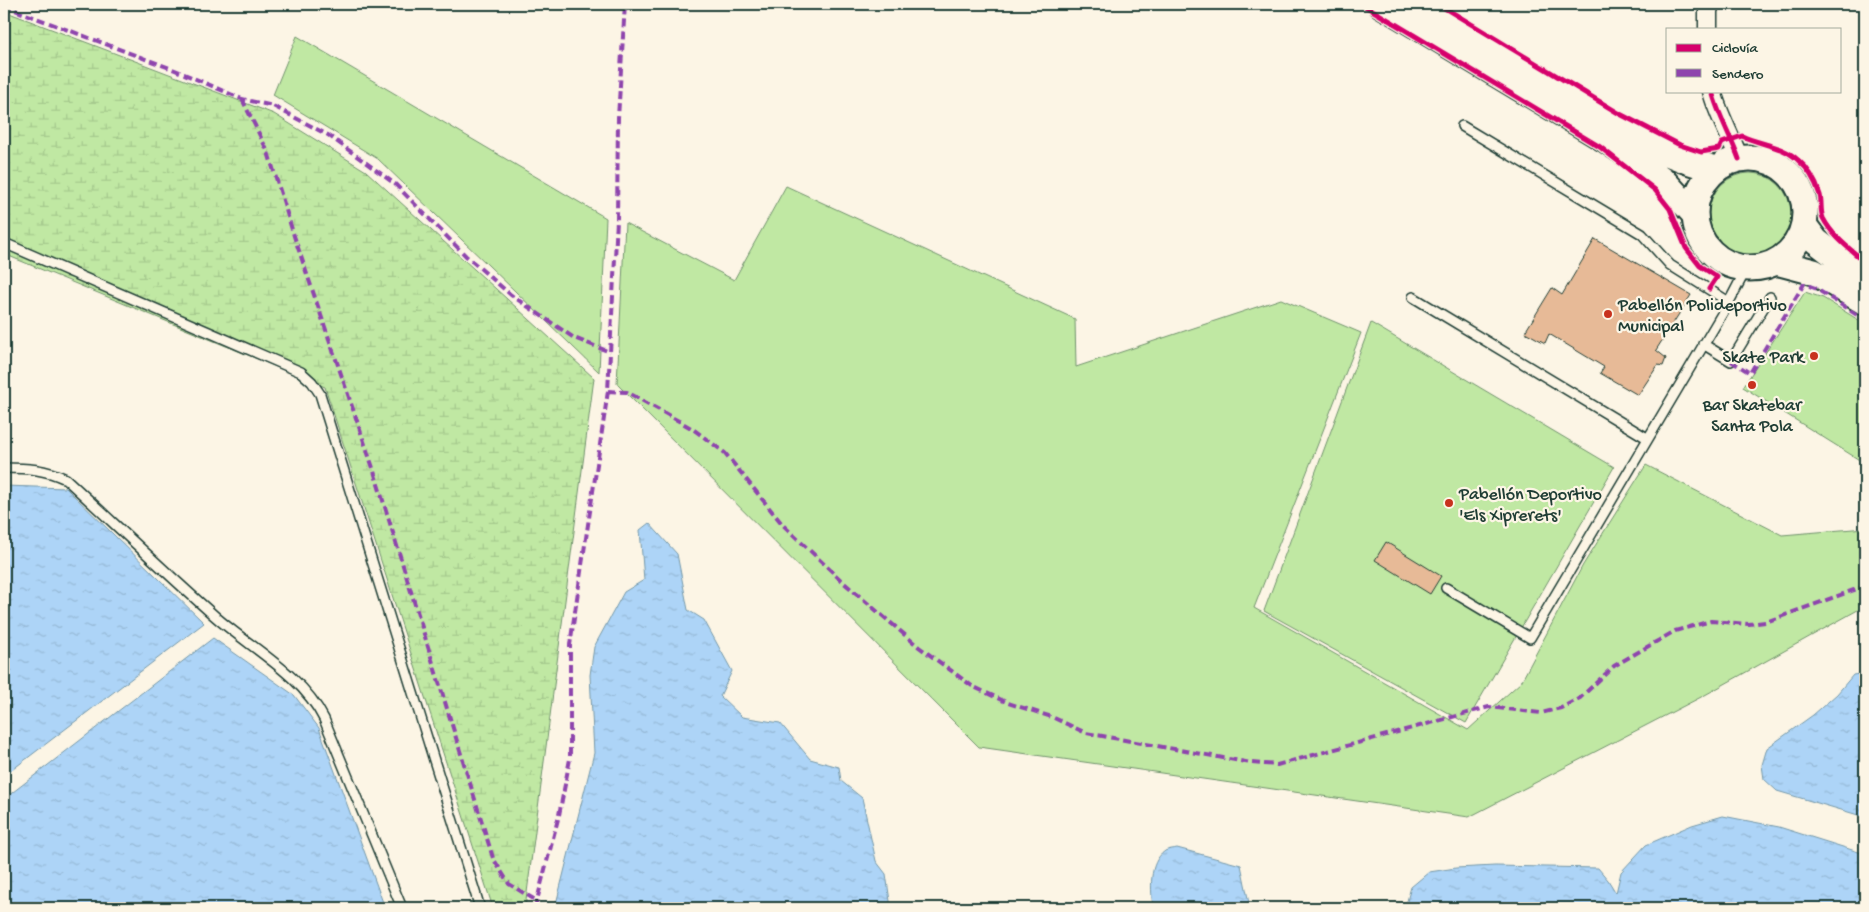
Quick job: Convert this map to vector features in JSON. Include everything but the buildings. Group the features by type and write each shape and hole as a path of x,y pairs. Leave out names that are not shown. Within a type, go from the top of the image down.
{"main road":[{"path":"1381,4 1605,139 1662,179 1694,215"},
{"path":"1416,4 1613,123 1674,157 1698,166 1716,169"},
{"path":"1755,158 1770,162 1784,169 1795,180 1802,194 1805,210 1804,225 1794,247 1776,262 1760,268 1742,268 1724,262 1708,250 1698,234 1694,215 1697,198 1704,182 1716,169 1739,159 1755,158"},
{"path":"1804,225 1816,242 1865,279"},
{"path":"1776,262 1814,272 1865,302"}],"street":[{"path":"1712,92 1717,111 1732,140 1739,159"}],"lane":[{"path":"1462,126 1642,234 1670,265 1729,302"},
{"path":"4,243 301,372 312,382 320,394 480,908"},
{"path":"1446,588 1530,638 1729,302 1741,279 1742,268"},
{"path":"1413,297 1647,438"},
{"path":"1704,344 1731,361 1770,297"},
{"path":"4,468 33,468 53,473 66,479 218,618 299,684 317,705 324,719 402,908"}],"green space":[{"path":"4,11 274,114 366,171 594,378 525,908 493,908 325,387 4,254"},
{"path":"297,36 606,218 599,372 378,159 273,95"},
{"path":"1750,173 1766,176 1779,185 1788,198 1791,214 1788,230 1779,243 1766,252 1750,255 1734,252 1721,243 1712,230 1709,214 1712,198 1721,185 1734,176"},
{"path":"786,186 1075,319 1076,367 1281,299 1361,333 1254,608 1468,730 1521,682 1583,565 1646,465 1782,535 1865,528 1865,606 1705,695 1469,817 979,747 617,384 625,223 734,280"},
{"name":"Skate Park","path":"1805,292 1823,298 1865,324 1865,454 1861,461 1743,387"},
{"name":"Pabellón Deportivo 'Els Xiprerets'","path":"1371,323 1614,467 1466,723 1264,611"}],"water":[{"path":"4,486 66,488 204,623 4,776"},
{"path":"649,523 677,554 688,610 704,620 732,671 720,696 742,717 780,723 810,759 839,767 841,781 862,798 876,861 886,874 891,908 555,908 594,753 590,675 594,647 624,592 644,580 640,530"},
{"path":"213,638 294,695 319,728 385,908 4,908 4,799"},
{"path":"1865,673 1865,817 1777,791 1764,779 1762,765 1767,748 1813,715 1837,694 1853,675"},
{"path":"1723,816 1779,827 1865,854 1865,908 1405,908 1411,887 1429,872 1456,868 1495,866 1598,868 1616,893 1621,872 1646,845 1692,825"},
{"path":"1177,848 1241,865 1250,908 1153,908 1152,877 1156,862 1165,851"}],"marked path":[{"path":"535,908 559,815 570,759 570,645 608,391 617,220 618,118 625,4"},
{"path":"4,6 175,70 242,99 273,106 328,135 395,184 466,256 511,295 574,338 610,352"},
{"path":"242,99 268,152 294,236 373,468 493,858 509,884 537,901"},
{"path":"1731,361 1750,373 1804,284 1815,288 1865,320"},
{"path":"608,391 627,392 693,429 725,453 783,525 843,582 919,647 972,686 1008,703 1052,717 1086,733 1251,763 1277,765 1489,707 1541,713 1561,708 1580,698 1614,666 1675,631 1711,621 1749,624 1766,622 1865,586"}],"cycle path":[{"path":"1362,4 1600,147 1655,190 1670,209 1686,248 1700,266 1717,277 1709,289"},
{"path":"1438,4 1620,114 1680,145 1701,152 1719,149 1722,143 1742,136 1778,148 1792,155 1806,167 1814,181 1820,195 1823,218 1831,231 1865,262"},
{"path":"1712,92 1739,159"}],"place":[{"name":"Pabellón Polideportivo Municipal","path":"1608,314"},
{"name":"Skate Park","path":"1814,356"},
{"name":"Bar Skatebar Santa Pola","path":"1752,385"},
{"name":"Pabellón Deportivo 'Els Xiprerets'","path":"1449,503"}]}
